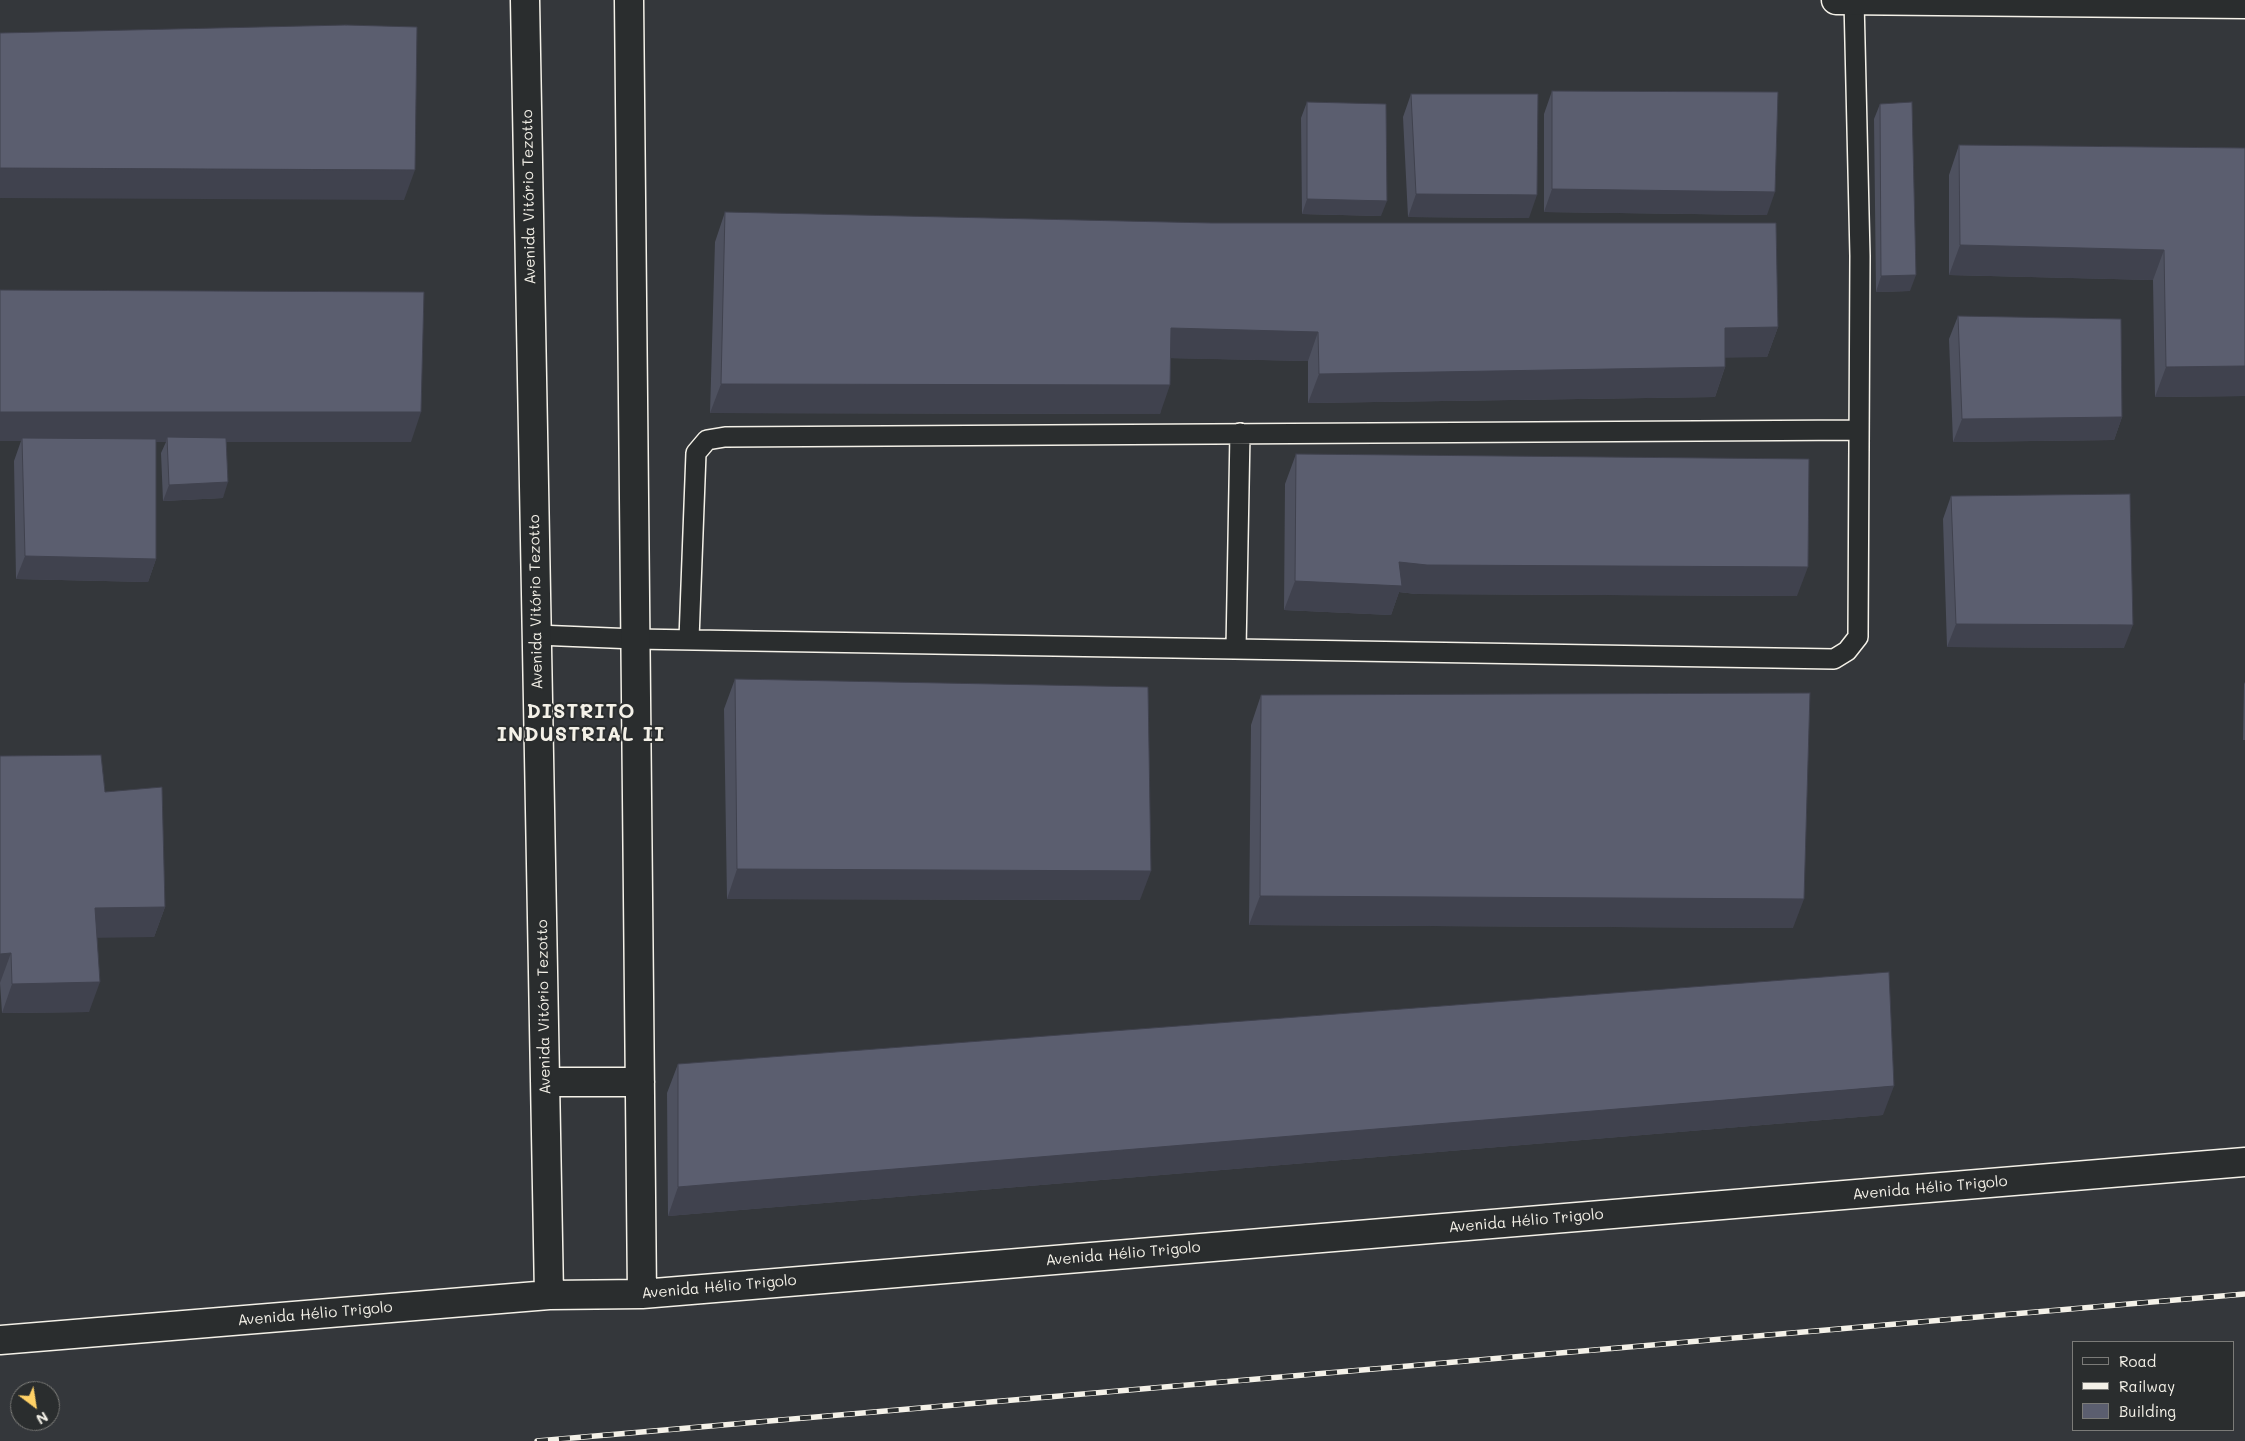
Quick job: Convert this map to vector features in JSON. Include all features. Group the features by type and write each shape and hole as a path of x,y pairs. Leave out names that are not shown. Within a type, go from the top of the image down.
{"street":[{"name":"Avenida Vitório Tezotto","path":"525,0 549,1295"},
{"path":"629,0 642,1294"},
{"path":"1836,0 2245,4"},
{"path":"545,1082 640,1082"},
{"name":"Avenida Hélio Trigolo","path":"0,1340 549,1295 642,1294 2245,1162"}],"lane":[{"path":"537,634 635,639 1834,659 1847,651 1858,637 1860,256 1854,0"},
{"path":"689,639 696,453 707,440 725,436 1859,430"},
{"path":"1236,649 1240,433"}],"building":[{"path":"346,25 417,27 415,170 0,168 0,33"},
{"path":"1552,91 1778,92 1775,192 1552,189"},
{"path":"1411,94 1538,94 1537,195 1416,194"},
{"path":"1307,102 1386,104 1387,201 1307,199"},
{"path":"1912,102 1916,275 1881,276 1880,104"},
{"path":"1959,145 2245,148 2245,366 2166,367 2164,250 1960,245"},
{"path":"725,212 1212,223 1776,223 1778,327 1725,328 1725,367 1319,374 1318,332 1171,328 1170,385 721,384"},
{"path":"0,290 424,292 421,412 0,412"},
{"path":"1958,316 2121,319 2122,417 1962,419"},
{"path":"167,437 226,438 228,482 169,485"},
{"path":"22,438 156,439 156,559 25,556"},
{"path":"1296,454 1809,459 1808,567 1427,565 1399,562 1402,586 1295,581"},
{"path":"2130,494 2133,625 1956,624 1951,496"},
{"path":"735,679 1148,687 1151,871 737,869"},
{"path":"1810,693 1804,899 1260,896 1261,695"},
{"path":"101,755 105,792 162,787 165,907 95,908 100,982 12,984 11,953 0,954 0,756"},
{"path":"1889,972 1894,1086 678,1187 678,1064"}],"railway":[{"path":"537,1441 2245,1294"}],"district":[{"name":"DISTRITO INDUSTRIAL II","path":"581,724"}]}
